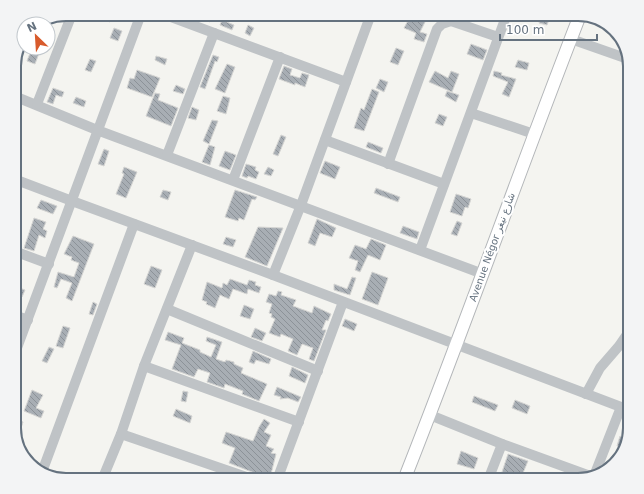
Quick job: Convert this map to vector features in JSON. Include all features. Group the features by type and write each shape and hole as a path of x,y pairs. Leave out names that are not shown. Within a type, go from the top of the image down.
{"main road":[{"name":"Avenue Négor شارع نيغر","path":"407,473 578,21"}],"street":[{"path":"37,104 69,21"},
{"path":"21,338 138,21"},
{"path":"182,21 346,82"},
{"path":"273,275 301,205 368,21"},
{"path":"388,164 437,29 442,24 451,21 498,37"},
{"path":"420,250 504,21"},
{"path":"167,156 214,33"},
{"path":"571,39 622,57"},
{"path":"233,180 280,57"},
{"path":"21,98 98,130 483,274"},
{"path":"471,113 534,134"},
{"path":"324,140 444,184"},
{"path":"21,182 623,407"},
{"path":"44,467 134,224"},
{"path":"105,473 121,434 144,366 192,245"},
{"path":"21,254 49,264"},
{"path":"280,473 343,302"},
{"path":"167,309 318,371"},
{"path":"21,318 28,320"},
{"path":"586,394 600,368 623,340"},
{"path":"144,366 299,422"},
{"path":"597,468 623,412"},
{"path":"430,415 502,444 584,473"},
{"path":"121,434 235,473"},
{"path":"491,473 502,444"}],"building":[{"path":"222,21 224,21 234,25 232,30 220,25"},
{"path":"408,21 426,21 420,32 427,34 424,42 414,39 416,33 404,28"},
{"path":"540,21 548,21 547,25 539,23"},
{"path":"248,25 254,28 250,36 245,33"},
{"path":"114,28 122,31 118,41 110,38"},
{"path":"471,44 487,50 483,60 467,54"},
{"path":"396,48 404,51 398,65 390,62"},
{"path":"213,55 219,57 217,62 215,61 205,89 200,87"},
{"path":"29,56 38,56 35,64 27,61"},
{"path":"156,56 167,59 165,65 155,60"},
{"path":"90,59 96,61 91,72 85,70"},
{"path":"518,60 529,63 527,70 515,67"},
{"path":"227,64 235,67 225,93 215,89"},
{"path":"284,66 292,69 290,75 300,78 302,73 309,75 305,87 279,79"},
{"path":"137,70 160,78 152,97 127,88 130,78 134,79"},
{"path":"435,71 448,78 451,71 459,74 452,92 429,82"},
{"path":"494,71 502,73 501,75 516,79 509,97 502,94 508,82 493,76"},
{"path":"380,79 388,82 384,92 376,88"},
{"path":"176,85 185,89 183,94 173,91"},
{"path":"53,88 64,92 62,97 56,95 53,104 47,102"},
{"path":"372,89 379,92 364,131 354,128 361,108 364,110"},
{"path":"447,91 459,95 456,102 445,96"},
{"path":"155,93 160,94 158,100 178,108 171,126 146,116"},
{"path":"223,96 230,98 226,114 217,111"},
{"path":"76,97 86,101 84,107 73,103"},
{"path":"192,107 199,110 196,120 188,118"},
{"path":"439,114 447,117 443,126 435,123"},
{"path":"212,120 218,121 209,144 203,141"},
{"path":"281,135 286,137 278,156 273,154"},
{"path":"368,142 383,148 381,153 366,147"},
{"path":"209,145 215,147 210,165 202,162"},
{"path":"104,149 109,151 104,166 98,164"},
{"path":"225,151 236,155 230,170 219,166"},
{"path":"325,161 340,167 335,179 320,173"},
{"path":"246,164 256,167 255,170 259,172 256,179 248,176 247,178 242,176"},
{"path":"124,167 137,172 126,198 116,194 124,174 122,173"},
{"path":"268,167 274,170 271,176 264,174"},
{"path":"376,188 400,197 398,202 374,193"},
{"path":"163,190 171,192 168,200 160,197"},
{"path":"235,190 257,197 255,200 252,199 244,220 239,218 238,221 225,217"},
{"path":"456,194 471,199 468,208 465,207 462,216 450,212"},
{"path":"41,200 57,206 53,214 37,208"},
{"path":"34,218 46,222 43,229 47,231 45,238 39,235 34,251 24,248"},
{"path":"317,219 336,228 332,237 320,233 315,246 308,243"},
{"path":"457,221 462,223 457,236 451,234"},
{"path":"403,226 419,232 417,239 400,233"},
{"path":"258,227 283,228 267,266 245,257"},
{"path":"73,236 94,244 72,301 66,298 72,283 61,279 57,288 54,287 58,272 74,277 79,263 71,260 72,257 64,254"},
{"path":"226,237 236,240 233,247 223,244"},
{"path":"371,239 386,245 380,260 368,255 360,272 355,270 358,261 349,258 355,245 366,249"},
{"path":"151,266 162,270 155,288 144,284"},
{"path":"372,272 388,278 378,305 362,299"},
{"path":"352,277 356,278 350,295 334,290 334,284 347,289"},
{"path":"230,279 247,285 249,280 256,282 255,285 261,287 259,293 248,289 247,294 233,289 229,299 220,295 215,308 206,304 207,302 202,300 207,282 222,288 223,283 227,285"},
{"path":"21,289 25,290 21,297"},
{"path":"278,291 282,292 281,295 296,300 293,306 312,313 314,306 331,314 328,321 326,320 322,330 326,330 314,361 309,359 313,348 302,344 297,355 288,351 293,339 281,334 280,337 269,333 275,319 271,317 272,314 269,313 272,304 266,302 269,294 276,296"},
{"path":"93,302 97,304 93,315 89,314"},
{"path":"244,305 254,309 250,319 240,316"},
{"path":"345,319 357,324 354,331 342,326"},
{"path":"63,326 70,328 63,348 56,346"},
{"path":"255,328 266,333 262,341 251,337"},
{"path":"168,332 184,338 182,343 200,350 200,352 211,357 216,345 206,341 207,337 222,342 216,359 225,362 226,360 234,362 234,364 243,368 241,373 267,384 259,401 242,394 243,391 225,384 224,388 207,382 210,373 198,369 194,377 172,369 181,345 165,340"},
{"path":"49,347 54,349 47,363 42,361"},
{"path":"253,351 271,359 269,364 256,360 254,364 249,362"},
{"path":"292,367 308,375 305,383 289,376"},
{"path":"277,387 301,397 298,402 288,398 280,399 281,397 274,395"},
{"path":"32,390 43,395 36,408 44,411 41,418 24,411"},
{"path":"183,391 188,392 186,402 181,401"},
{"path":"474,396 498,405 495,411 472,402"},
{"path":"515,400 530,406 527,414 512,408"},
{"path":"176,409 192,416 190,423 173,416"},
{"path":"264,419 270,423 264,432 271,435 266,446 274,449 271,453 276,454 271,473 254,473 229,463 235,448 222,443 226,432 253,441"},
{"path":"620,436 622,437 621,442 619,447 617,446"},
{"path":"461,451 478,458 474,469 457,464"},
{"path":"508,454 528,461 523,473 502,472"}]}
